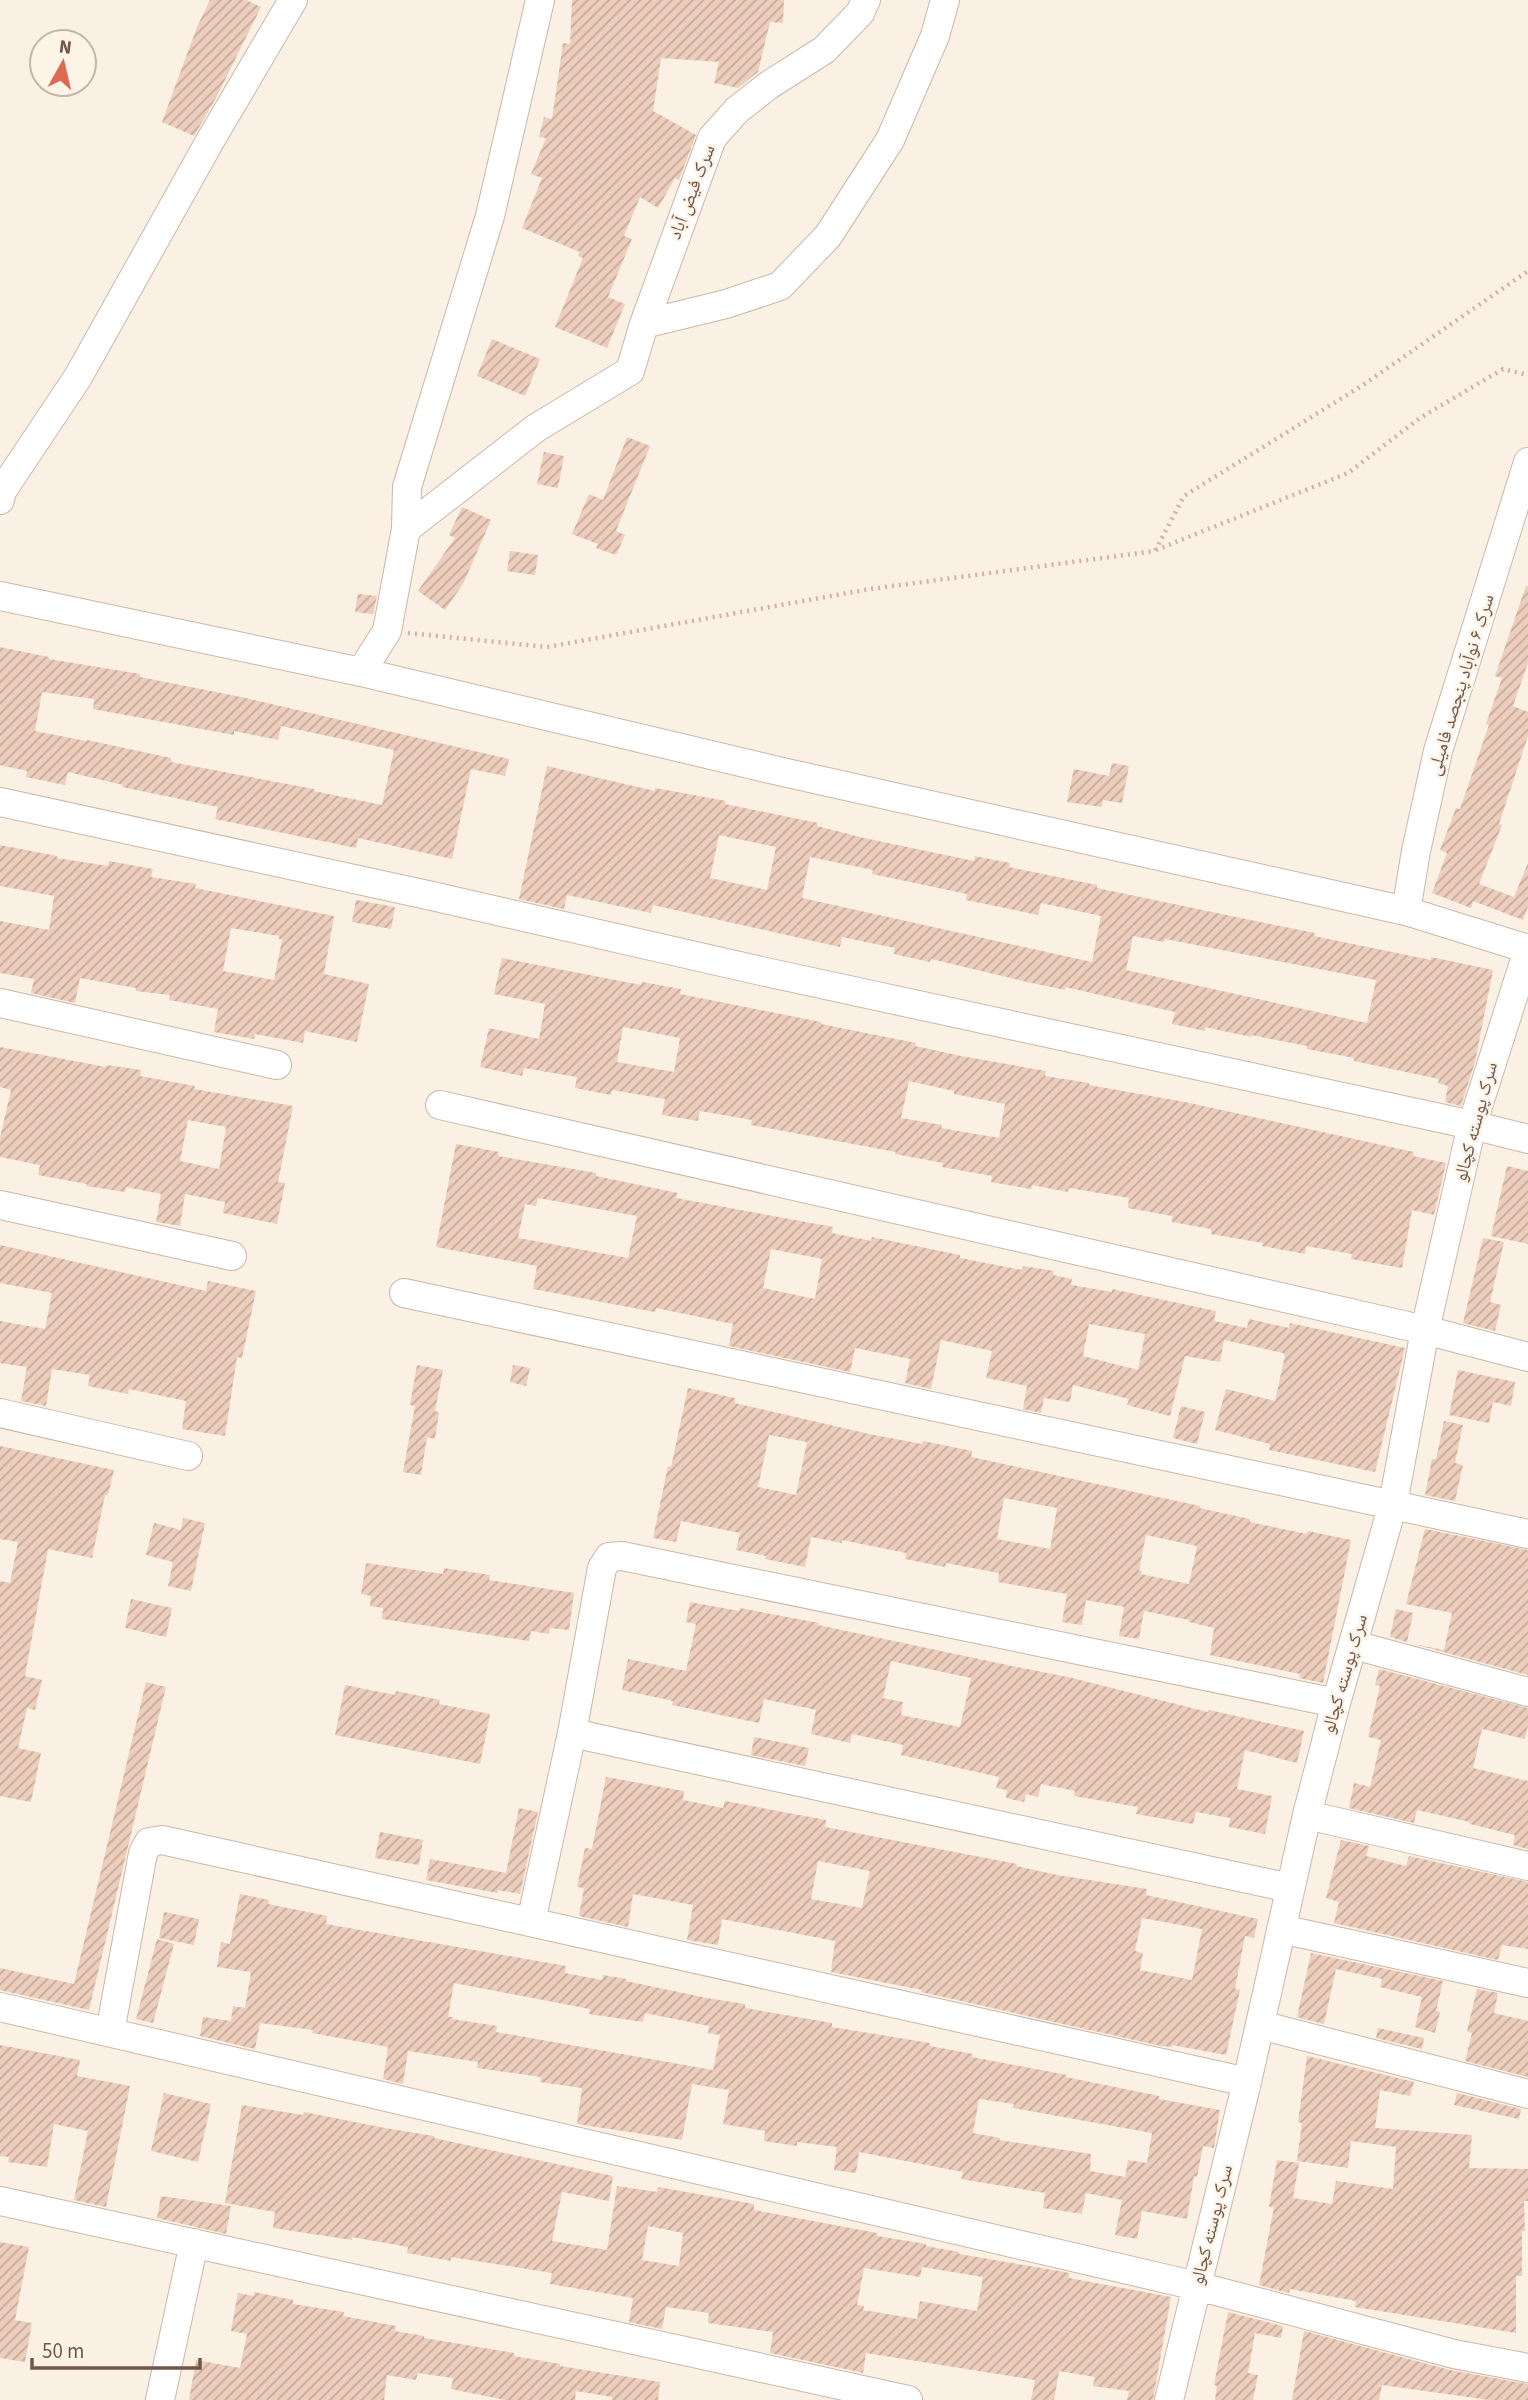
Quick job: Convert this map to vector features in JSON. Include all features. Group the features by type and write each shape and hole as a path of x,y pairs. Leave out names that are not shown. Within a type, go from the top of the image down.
{"street":[{"path":"0,500 2,491 78,377 293,0"},
{"path":"361,672 387,631 406,529 407,488 490,216 540,0"},
{"name":"سرک فيض آباد","path":"406,529 536,428 629,371 712,138 737,110 769,85 824,50 860,13 866,0"},
{"path":"644,324 726,304 780,286 828,236 890,140 935,36 945,0"},
{"name":"سرک ۶ نوآباد پنجصد فامیلی","path":"1406,911 1438,751 1528,462"},
{"path":"0,596 361,672 787,773 1406,911 1528,949"},
{"path":"0,802 1528,1139"},
{"name":"سرک پوسته کچالو","path":"1169,2400 1247,2082 1307,1815 1393,1504 1425,1330 1472,1125 1528,949"},
{"path":"0,1003 277,1065"},
{"path":"440,1105 1425,1330 1528,1357"},
{"path":"0,1205 232,1256"},
{"path":"404,1293 1528,1534"},
{"path":"0,1413 188,1456"},
{"path":"531,1922 572,1733 602,1568 609,1558 622,1556 1336,1703"},
{"path":"1354,1645 1528,1692"},
{"path":"572,1733 1290,1888"},
{"path":"1307,1815 1528,1866"},
{"path":"110,2032 143,1853 149,1842 162,1840 1247,2082"},
{"path":"1281,1929 1528,1983"},
{"path":"0,2007 1197,2286 1454,2354 1528,2368"},
{"path":"1260,2025 1528,2094"},
{"path":"0,2201 908,2400"},
{"path":"160,2400 194,2244"}],"path":[{"path":"1155,551 1184,496 1363,385 1528,271"},
{"path":"387,631 547,647 870,589 1155,551 1348,473 1420,418 1503,369 1528,375"}],"building":[{"path":"210,0 246,0 261,7 194,136 162,122 197,27"},
{"path":"572,0 784,0 783,23 770,22 758,72 738,88 714,83 719,62 661,58 653,111 696,135 679,180 675,178 658,208 640,197 624,236 632,239 608,297 625,304 607,348 555,327 583,258 578,256 580,252 522,228 542,178 531,174 546,138 539,137 544,117 552,119 563,43 570,44"},
{"path":"492,339 540,359 525,396 477,376"},
{"path":"627,437 650,446 616,531 625,535 616,555 596,548 598,544 572,534 589,494 603,500"},
{"path":"544,452 564,456 558,488 537,484"},
{"path":"462,507 491,520 463,584 445,610 418,591 455,538 449,535"},
{"path":"510,551 538,555 535,575 507,571"},
{"path":"1526,586 1528,663 1513,706 1528,712 1528,736 1499,824 1502,825 1479,884 1514,897 1528,863 1528,907 1523,920 1473,901 1471,908 1432,893 1447,853 1440,850 1456,808 1460,809 1489,725 1486,724 1502,678 1495,676"},
{"path":"358,594 377,596 373,614 355,612"},
{"path":"0,647 49,659 140,674 140,677 241,697 509,759 505,776 471,769 452,859 358,838 356,848 215,819 218,807 122,787 123,785 68,772 65,785 26,777 27,771 0,765","holes":["42,692 94,699 93,709 234,735 234,731 278,740 281,726 394,750 382,805 35,731"]},
{"path":"1112,763 1129,766 1122,803 1103,800 1102,807 1067,802 1074,769 1109,776"},
{"path":"547,766 655,791 655,788 726,801 725,804 818,823 817,826 864,838 974,861 975,856 1010,863 1009,867 1315,933 1314,936 1493,970 1475,1062 1461,1106 1445,1102 1448,1086 1438,1083 1439,1079 1354,1061 1354,1058 1307,1049 1307,1046 1205,1027 1205,1031 1172,1024 1175,1012 931,959 930,962 894,954 895,948 842,937 840,947 653,905 651,913 567,895 564,909 519,899","holes":["719,835 776,847 767,890 710,878","810,857 873,870 872,874 967,894 966,900 1038,915 1041,903 1101,916 1092,962 802,898","1133,936 1164,942 1165,939 1376,980 1367,1023 1126,970"]},
{"path":"0,845 108,866 109,861 153,869 151,877 196,884 195,888 334,916 324,974 369,984 357,1042 305,1031 303,1043 255,1034 254,1039 214,1032 218,1009 169,1000 170,995 136,991 136,988 80,978 75,1003 31,993 34,979 0,973 0,921 49,930 54,896 0,886","holes":["231,928 279,936 282,940 274,980 223,971"]},
{"path":"356,900 395,907 391,929 352,922"},
{"path":"502,958 641,985 642,982 681,989 680,994 916,1043 915,1046 1046,1071 1045,1076 1185,1102 1414,1152 1413,1156 1446,1163 1434,1215 1412,1210 1402,1268 1351,1259 1352,1254 1306,1246 1305,1254 1211,1234 1211,1229 1172,1222 1172,1216 1128,1208 1129,1198 1069,1188 1068,1192 1032,1185 1031,1189 991,1182 992,1176 942,1167 943,1163 751,1125 752,1120 700,1111 698,1121 662,1115 665,1099 612,1090 611,1095 575,1088 577,1077 524,1068 522,1076 480,1067 489,1028 539,1039 545,1004 494,994","holes":["623,1027 680,1038 674,1072 617,1062","909,1081 954,1091 954,1094 1005,1104 999,1138 901,1118"]},
{"path":"0,1047 106,1067 141,1070 140,1076 195,1086 194,1089 293,1106 278,1182 285,1183 277,1224 223,1213 225,1202 185,1194 180,1226 156,1222 161,1194 126,1187 125,1192 86,1186 87,1184 38,1175 40,1165 0,1157 0,1138 11,1090 0,1087","holes":["188,1120 226,1127 219,1169 180,1161"]},
{"path":"456,1144 499,1152 498,1156 596,1173 596,1176 678,1193 676,1198 833,1227 832,1233 871,1241 872,1237 1022,1270 1023,1266 1054,1271 1053,1275 1072,1279 1071,1285 1112,1292 1112,1289 1216,1311 1214,1321 1247,1328 1249,1319 1289,1328 1290,1323 1405,1348 1375,1472 1269,1450 1270,1444 1215,1430 1226,1389 1275,1401 1285,1356 1283,1353 1224,1340 1220,1362 1185,1356 1170,1416 1127,1405 1129,1399 1073,1385 1070,1402 1044,1398 1041,1413 1023,1409 1027,1386 986,1378 992,1351 941,1340 931,1389 905,1383 910,1359 855,1348 850,1372 729,1346 733,1324 656,1308 655,1312 533,1289 537,1266 436,1247","holes":["538,1198 637,1216 628,1258 518,1238 525,1204 536,1206","771,1249 822,1259 815,1299 763,1288","1089,1324 1145,1334 1138,1370 1083,1356"]},
{"path":"1507,1166 1528,1171 1528,1244 1491,1236"},
{"path":"1483,1238 1504,1242 1490,1302 1501,1305 1495,1331 1463,1323"},
{"path":"0,1245 206,1291 208,1281 256,1291 242,1358 237,1357 225,1436 182,1429 186,1401 129,1389 128,1394 88,1386 90,1375 52,1369 46,1406 21,1401 27,1367 0,1363 0,1321 45,1329 52,1293 0,1283"},
{"path":"417,1365 443,1370 435,1411 439,1412 435,1439 427,1437 421,1475 403,1472 415,1406 410,1405"},
{"path":"513,1365 530,1368 526,1386 510,1382"},
{"path":"1458,1370 1515,1382 1511,1406 1493,1402 1489,1423 1449,1415"},
{"path":"688,1388 735,1398 735,1403 869,1434 972,1451 971,1457 1200,1506 1199,1508 1250,1519 1250,1522 1351,1540 1323,1683 1299,1678 1300,1674 1210,1655 1214,1628 1189,1620 1144,1611 1139,1639 1119,1636 1124,1607 1086,1600 1082,1625 1062,1622 1067,1594 998,1582 999,1573 946,1563 945,1567 905,1559 906,1553 842,1540 842,1543 811,1537 805,1567 736,1550 740,1533 681,1521 676,1542 653,1538 668,1466 671,1467","holes":["769,1435 807,1442 796,1495 758,1487","1004,1498 1057,1508 1050,1549 997,1539","1146,1535 1197,1546 1189,1584 1141,1574 1142,1571 1139,1571"]},
{"path":"1181,1406 1205,1412 1197,1444 1173,1438"},
{"path":"1444,1421 1463,1425 1455,1463 1463,1465 1455,1501 1425,1495 1432,1459 1436,1459"},
{"path":"0,1446 114,1470 108,1495 105,1495 92,1558 48,1549 25,1676 42,1680 35,1710 27,1708 18,1748 41,1753 31,1802 0,1796 0,1581 10,1583 18,1542 0,1539"},
{"path":"183,1518 205,1523 191,1591 168,1586 173,1562 146,1555 154,1523 181,1530"},
{"path":"1425,1529 1528,1550 1528,1675 1414,1644 1444,1650 1452,1613 1406,1604"},
{"path":"366,1563 443,1574 444,1568 490,1575 489,1580 574,1593 569,1630 550,1628 549,1634 531,1631 529,1641 382,1619 383,1608 370,1606 371,1596 361,1594"},
{"path":"131,1599 172,1608 166,1637 125,1628"},
{"path":"690,1602 739,1611 740,1608 1072,1678 1208,1712 1209,1710 1304,1731 1297,1763 1245,1750 1237,1789 1272,1796 1265,1834 1229,1827 1230,1818 1196,1812 1193,1824 1136,1814 1138,1807 1074,1796 1075,1791 1041,1784 1038,1797 1026,1794 1024,1802 1006,1798 1007,1790 996,1788 999,1777 901,1755 903,1745 852,1734 850,1743 811,1734 816,1710 764,1699 759,1723 672,1705 673,1701 622,1690 628,1659 686,1671 696,1624 686,1622","holes":["891,1661 971,1678 960,1727 901,1715 903,1702 883,1698"]},
{"path":"1396,1609 1413,1613 1407,1642 1390,1637"},
{"path":"1379,1669 1528,1708 1525,1739 1482,1729 1473,1768 1528,1781 1528,1849 1513,1845 1515,1835 1470,1822 1417,1810 1414,1823 1349,1808 1354,1783 1370,1787 1381,1740 1368,1737 1380,1686 1375,1685"},
{"path":"146,1682 166,1687 89,2010 0,1990 0,1968 74,1984"},
{"path":"345,1685 395,1695 396,1691 440,1700 439,1704 490,1714 480,1764 335,1735"},
{"path":"754,1737 809,1748 805,1766 751,1755"},
{"path":"606,1777 684,1791 683,1800 723,1808 725,1801 826,1820 825,1827 1017,1864 1016,1866 1057,1875 1147,1889 1146,1895 1258,1919 1254,1938 1245,1936 1235,1989 1240,1990 1226,2055 1172,2045 1161,2046 921,1992 922,1990 831,1972 835,1941 722,1919 718,1945 687,1940 693,1905 633,1894 628,1927 579,1916 584,1888 577,1887 585,1848 592,1849","holes":["818,1861 870,1871 862,1908 811,1899","1142,1918 1202,1929 1192,1980 1140,1970 1143,1953 1135,1951"]},
{"path":"519,1808 538,1812 520,1894 498,1890 498,1893 426,1880 430,1859 506,1873"},
{"path":"380,1832 423,1840 419,1865 375,1858"},
{"path":"1341,1840 1369,1846 1366,1856 1406,1866 1409,1856 1528,1882 1528,1949 1502,1945 1498,1960 1334,1923 1339,1902 1326,1898"},
{"path":"240,1894 269,1900 268,1904 327,1916 326,1924 566,1966 565,1973 602,1980 603,1975 626,1979 745,2004 745,2008 832,2023 832,2027 930,2043 930,2046 973,2054 972,2057 1067,2075 1066,2077 1159,2096 1159,2099 1220,2110 1214,2148 1203,2146 1197,2177 1194,2176 1187,2219 1142,2211 1137,2239 1115,2235 1122,2200 1086,2193 1082,2214 1043,2208 1045,2193 961,2179 963,2172 859,2152 856,2173 834,2170 837,2147 797,2142 797,2146 764,2141 765,2131 723,2124 729,2090 692,2084 682,2140 577,2124 582,2088 540,2082 541,2077 477,2068 478,2062 408,2051 403,2084 383,2079 388,2047 312,2033 313,2030 260,2023 255,2049 200,2036 203,2017 231,2021 233,2006 245,2008 251,1972 217,1967 221,1942 230,1944","holes":["454,1983 590,2009 589,2014 643,2022 645,2013 709,2026 708,2033 720,2035 713,2070 496,2032 497,2026 452,2019 453,2017 448,2017","979,2099 1014,2104 1013,2108 1152,2133 1147,2163 1128,2160 1125,2177 1090,2171 1091,2154 999,2140 1000,2138 973,2133"]},
{"path":"164,1912 199,1919 194,1945 159,1938"},
{"path":"157,1939 174,1944 153,2023 136,2019"},
{"path":"1311,1953 1443,1981 1436,2011 1440,2012 1435,2033 1415,2027 1422,1997 1380,1987 1382,1979 1336,1969 1324,2024 1297,2017"},
{"path":"1477,1989 1498,1993 1494,2013 1528,2021 1528,2077 1465,2061 1472,2033 1467,2031"},
{"path":"1378,2028 1424,2038 1422,2049 1376,2038"},
{"path":"0,2045 80,2060 77,2076 130,2086 106,2207 74,2200 88,2131 54,2124 47,2167 8,2162 9,2157 0,2156"},
{"path":"1307,2056 1414,2082 1410,2096 1380,2090 1375,2128 1472,2135 1469,2168 1528,2169 1528,2201 1524,2201 1525,2231 1522,2231 1522,2276 1516,2276 1516,2333 1355,2307 1356,2301 1290,2289 1289,2293 1259,2285 1274,2207 1269,2207 1277,2160 1299,2163 1293,2198 1332,2204 1336,2181 1393,2189 1396,2147 1351,2141 1348,2168 1297,2161 1302,2123 1298,2122"},
{"path":"164,2093 211,2104 198,2162 151,2151"},
{"path":"1457,2093 1521,2109 1519,2119 1454,2105"},
{"path":"242,2105 303,2115 304,2112 434,2136 613,2176 609,2201 562,2192 552,2241 607,2250 617,2186 657,2192 658,2187 754,2204 754,2210 877,2233 877,2236 926,2244 959,2254 1069,2273 1069,2278 1171,2297 1153,2400 1127,2400 1129,2391 1093,2386 1095,2377 1059,2371 1054,2400 1031,2400 1035,2380 866,2353 863,2373 770,2353 773,2332 708,2323 709,2313 666,2307 662,2329 629,2322 633,2298 550,2284 552,2273 451,2257 451,2261 407,2253 408,2247 273,2228 275,2212 225,2203","holes":["648,2226 683,2233 679,2266 642,2260","922,2267 983,2277 977,2311 920,2301 917,2319 863,2310 864,2306 857,2305 864,2268 920,2277"]},
{"path":"161,2196 231,2206 226,2234 157,2218"},
{"path":"0,2242 29,2247 15,2320 32,2323 25,2362 0,2358"},
{"path":"254,2292 293,2300 293,2304 344,2312 343,2316 396,2326 395,2331 424,2338 514,2353 514,2356 560,2366 660,2382 658,2400 612,2400 612,2397 576,2391 575,2400 505,2400 451,2389 453,2378 418,2373 416,2380 387,2375 384,2400 189,2400 196,2360 240,2368 247,2334 231,2331 236,2303 238,2293 254,2296"},
{"path":"1228,2312 1283,2326 1281,2338 1255,2333 1248,2373 1258,2375 1253,2400 1215,2400 1217,2386 1214,2385"},
{"path":"1304,2331 1450,2370 1528,2384 1528,2400 1489,2400 1382,2385 1379,2400 1292,2400"}]}
